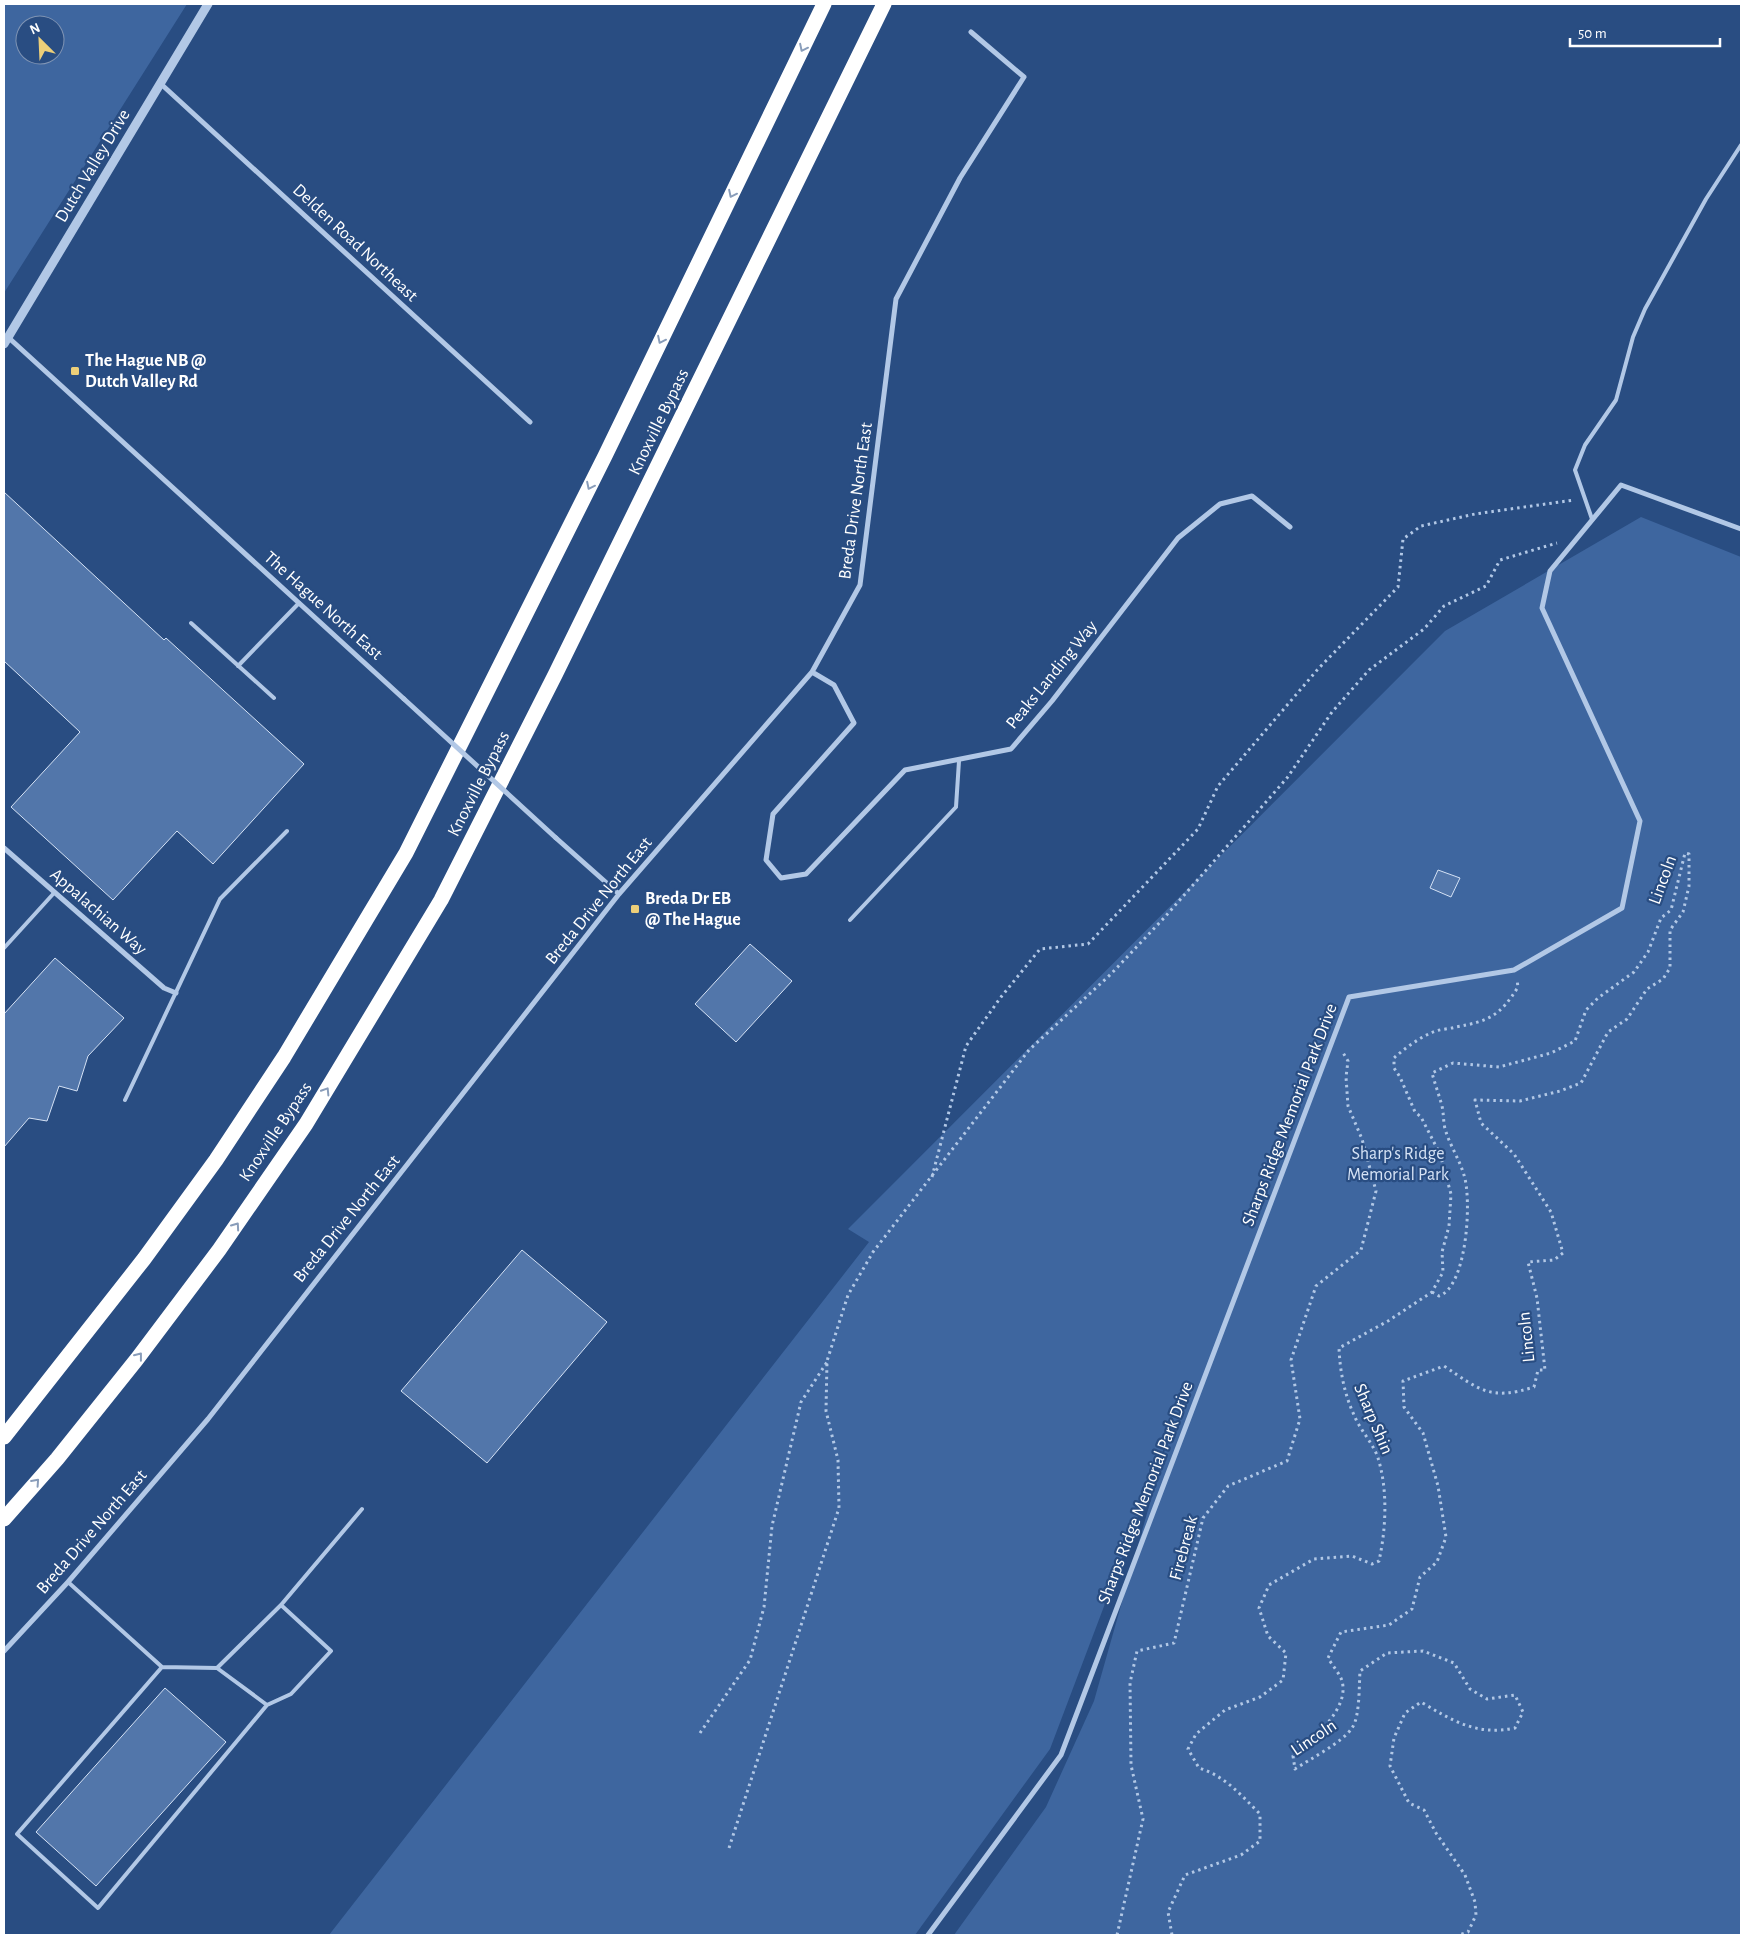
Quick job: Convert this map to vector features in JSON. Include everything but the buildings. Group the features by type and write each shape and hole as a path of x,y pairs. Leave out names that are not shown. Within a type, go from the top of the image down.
{"highway":[{"name":"Knoxville Bypass","path":"4,1437 144,1259 216,1160 284,1057 406,853 596,473 824,4"},
{"name":"Knoxville Bypass","path":"4,1518 75,1436 219,1250 306,1124 436,909 551,684 884,4"}],"street":[{"name":"Dutch Valley Drive","path":"7,341 208,4"},
{"name":"Breda Drive North East","path":"4,1650 68,1582 208,1419 619,894 812,672 860,585 896,299 960,178 1024,76 971,32"},
{"name":"Delden Road Northeast","path":"161,84 530,422"},
{"name":"The Hague North East","path":"7,341 619,894"},
{"name":"Sharps Ridge Memorial Park Drive","path":"928,1935 1061,1755 1349,998 1514,970 1622,908 1640,821 1542,608 1550,570 1621,485 1741,529"},
{"name":"Peaks Landing Way","path":"812,672 834,685 854,723 773,814 766,860 781,878 806,874 905,770 1010,750 1052,701 1178,538 1220,504 1252,496 1290,527"},
{"name":"Appalachian Way","path":"4,848 164,988 176,993"}],"lane":[{"path":"1592,519 1576,470 1585,445 1616,400 1633,337 1645,308 1706,199 1741,145"},
{"path":"238,666 299,603"},
{"path":"191,623 274,698"},
{"path":"850,920 956,807 959,761"},
{"path":"125,1100 220,899 287,831"},
{"path":"4,948 54,893"},
{"path":"217,1668 281,1605 362,1509"},
{"path":"68,1582 162,1667 217,1668 267,1706"},
{"path":"162,1667 17,1834 98,1908 267,1706 291,1694 331,1651 281,1605"}],"path":[{"path":"932,1178 966,1046 1001,997 1040,949 1088,944 1198,829 1218,786 1318,669 1398,587 1403,540 1421,526 1466,516 1577,500"},
{"path":"728,1848 839,1508 838,1460 826,1411 828,1361 848,1295 873,1252 1029,1050 1111,974 1164,918 1287,778 1332,712 1369,670 1424,629 1444,606 1486,586 1500,560 1577,538"},
{"name":"Lincoln","path":"1432,1292 1439,1296 1445,1294 1457,1280 1468,1215 1464,1174 1453,1154 1445,1130 1442,1106 1432,1072 1453,1063 1499,1067 1551,1053 1574,1041 1586,1010 1598,998 1634,972 1648,952 1661,918 1671,910 1685,853 1689,854 1689,886 1682,912 1670,930 1670,968 1663,979 1647,989 1627,1018 1608,1032 1581,1083 1560,1091 1520,1101 1475,1100 1481,1123 1514,1154 1551,1212 1563,1253 1554,1260 1528,1262 1537,1298 1545,1370 1538,1370 1534,1387 1518,1392 1499,1394 1482,1392 1444,1366 1404,1381 1404,1406 1423,1433 1438,1486 1446,1537 1437,1562 1420,1577 1412,1609 1389,1625 1341,1632 1328,1658 1342,1682 1342,1695 1338,1707 1331,1720 1293,1756 1295,1769 1340,1740 1353,1728 1358,1700 1360,1671 1387,1652 1423,1651 1454,1663 1470,1689 1487,1699 1516,1696 1523,1712 1515,1728 1496,1732 1478,1730 1447,1718 1421,1702 1405,1713 1394,1738 1390,1766 1409,1803 1424,1810 1436,1833 1465,1875 1475,1902 1476,1916 1468,1932 1459,1935"},
{"path":"1432,1292 1443,1272 1442,1252 1449,1220 1451,1194 1440,1154 1421,1117 1415,1112 1394,1068 1394,1058 1415,1042 1434,1032 1476,1024 1495,1016 1507,1005 1518,987 1514,970"},
{"name":"Firebreak","path":"1117,1935 1142,1819 1131,1765 1130,1683 1137,1651 1174,1643 1203,1518 1228,1486 1287,1461 1300,1419 1291,1360 1316,1286 1361,1250 1376,1191 1362,1139 1348,1106 1346,1077 1348,1061 1334,1035"},
{"name":"Sharp Shin","path":"1172,1935 1168,1912 1185,1875 1241,1855 1260,1841 1260,1814 1216,1773 1199,1768 1188,1749 1196,1734 1225,1710 1260,1697 1283,1680 1286,1653 1268,1636 1260,1608 1269,1585 1314,1559 1352,1556 1372,1564 1379,1561 1383,1542 1385,1503 1378,1457 1354,1415 1340,1376 1339,1348 1388,1321 1432,1292"},
{"path":"700,1733 750,1660 764,1607 772,1526 801,1402 828,1361"}],"green space":[{"path":"4,4 187,4 4,293"},
{"name":"Sharp's Ridge Memorial Park","path":"1641,517 1741,557 1741,1935 954,1935 1046,1807 1094,1701 1170,1432 1050,1749 915,1935 329,1935 869,1242 848,1229 1445,631"}],"place":[{"name":"The Hague NB @ Dutch Valley Rd","path":"75,371"},
{"name":"Breda Dr EB @ The Hague","path":"635,909"}]}
